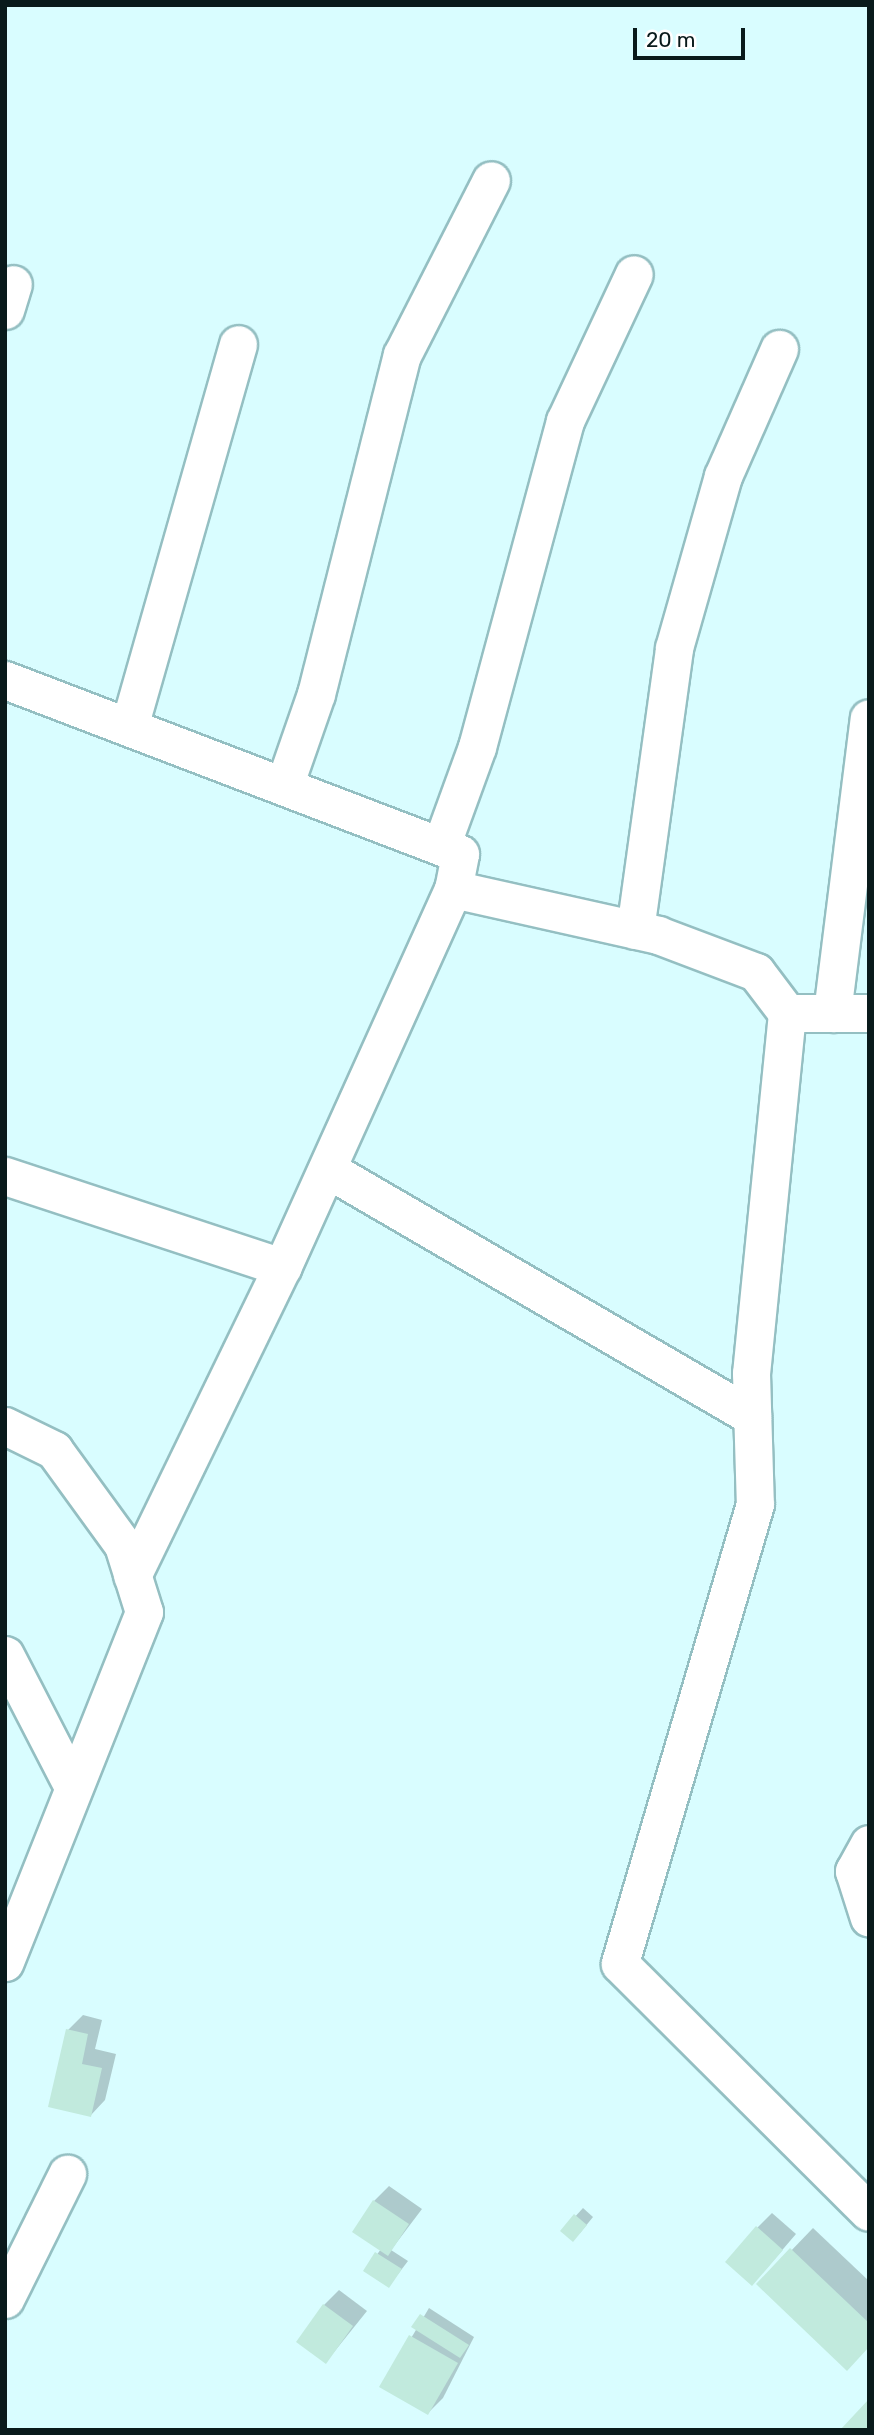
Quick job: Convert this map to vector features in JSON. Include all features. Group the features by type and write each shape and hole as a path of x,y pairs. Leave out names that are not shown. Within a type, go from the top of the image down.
{"street":[{"path":"284,786 316,694 401,355 491,180"},
{"path":"441,846 477,747 565,421 634,274"},
{"path":"129,727 239,344"},
{"path":"635,930 674,649 723,476 779,349"},
{"path":"5,680 460,854 453,888 327,1169 132,1576"},
{"path":"832,1013 869,718"},
{"path":"453,888 635,930 756,972 787,1013 751,1373 755,1504 620,1964 864,2198"},
{"path":"787,1013 869,1013"},
{"path":"327,1169 752,1416"},
{"path":"5,1176 282,1267"},
{"path":"5,1426 54,1450 123,1545 144,1612 5,1962"},
{"path":"5,1655 73,1787"},
{"path":"869,1844 854,1871 869,1918"},
{"path":"5,2299 67,2174"}],"building":[{"path":"66,2029 88,2034 82,2064 102,2068 91,2117 48,2107"},
{"path":"373,2200 409,2224 388,2256 352,2232"},
{"path":"574,2214 587,2225 573,2242 560,2231"},
{"path":"756,2226 783,2250 752,2286 725,2262"},
{"path":"790,2248 869,2323 869,2347 847,2371 756,2284"},
{"path":"375,2252 402,2269 389,2288 363,2271"},
{"path":"323,2304 353,2326 326,2364 296,2342"},
{"path":"420,2314 469,2345 460,2358 411,2327"},
{"path":"409,2335 458,2363 428,2415 379,2387"},
{"path":"869,2399 869,2430 840,2430"}]}
